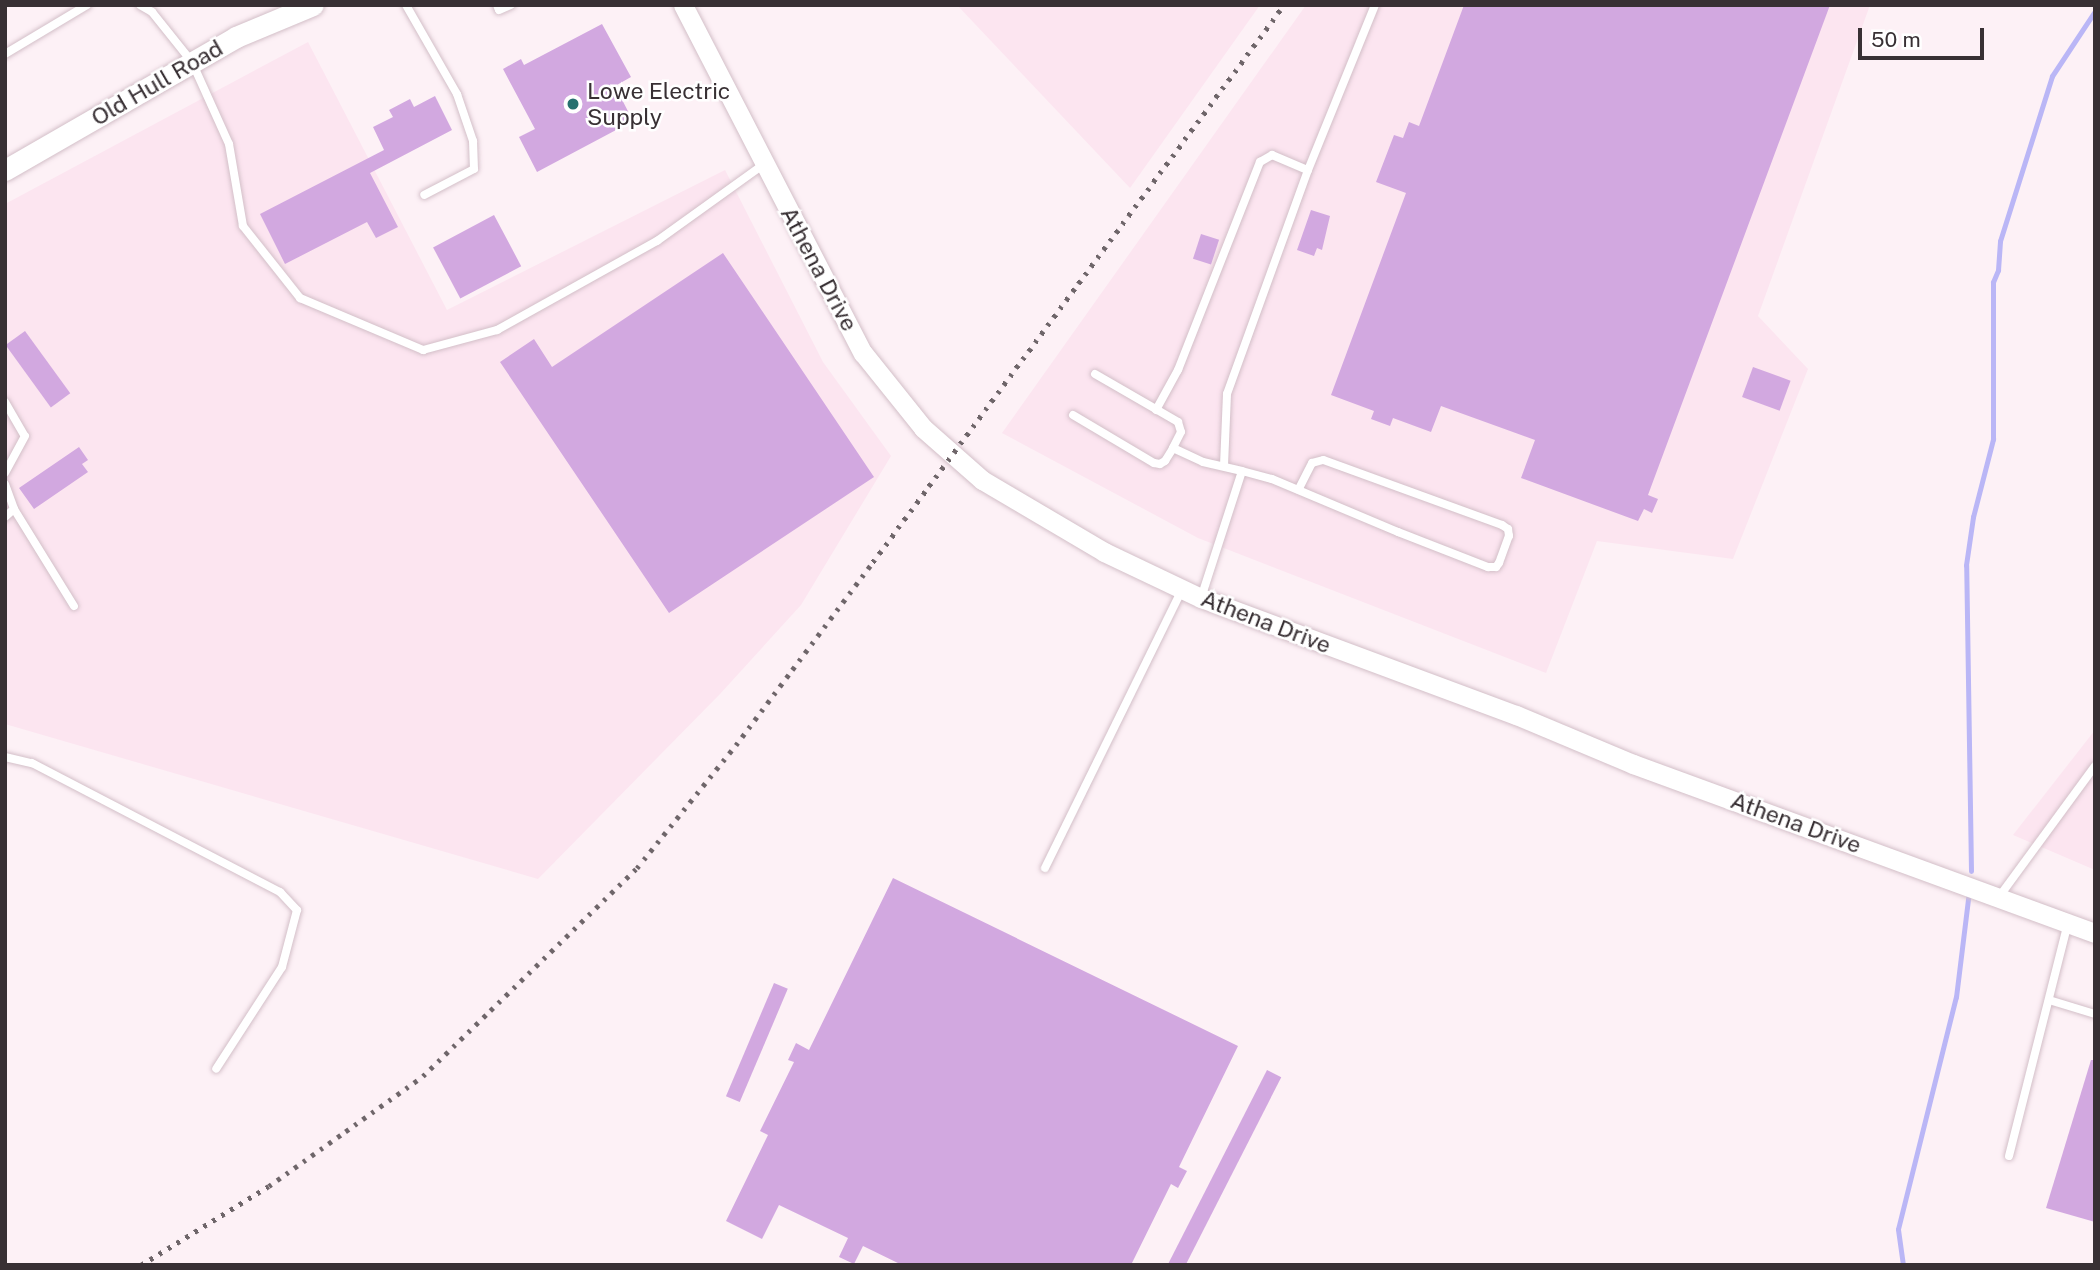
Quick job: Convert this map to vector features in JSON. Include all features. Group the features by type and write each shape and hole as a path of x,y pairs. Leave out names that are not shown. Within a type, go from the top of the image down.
{"main road":[{"name":"Old Hull Road","path":"5,170 236,37 313,5"}],"street":[{"name":"Athena Drive","path":"683,5 863,353 923,428 982,480 1104,552 1202,598 1516,715 1633,764 2095,933"}],"lane":[{"path":"5,54 88,5"},
{"path":"140,5 152,12 192,62 229,144 243,226 300,298 423,350 497,330 657,241 764,164"},
{"path":"406,5 457,94 473,141 474,169 424,195"},
{"path":"497,5 499,10 511,5"},
{"path":"1223,467 1227,394 1308,170 1375,5"},
{"path":"1156,410 1178,370 1260,162 1266,156 1272,155 1308,170"},
{"path":"1073,415 1154,463 1160,464 1173,448 1181,427 1095,374"},
{"path":"5,402 25,436 5,473"},
{"path":"1173,448 1203,462 1242,471 1297,490 1488,567 1496,567 1499,563 1509,536 1508,529 1502,525 1323,460 1312,463 1297,490"},
{"path":"1202,598 1242,471"},
{"path":"5,484 14,509 75,606"},
{"path":"5,517 14,509"},
{"path":"1045,868 1182,589"},
{"path":"5,757 32,763 280,892 297,911 282,967 216,1069"},
{"path":"2000,897 2095,766"},
{"path":"2009,1156 2068,923"},
{"path":"2049,1000 2095,1014"}],"shaded area":[{"path":"957,5 1260,5 1130,188"},
{"path":"1306,5 1870,5 1758,316 1808,369 1733,559 1597,541 1546,673 1198,538 1002,433"},
{"path":"308,42 447,310 725,170 823,362 891,456 801,605 720,694 538,879 5,724 5,204"},
{"path":"2095,730 2095,870 2013,835"}],"building":[{"path":"1464,5 1830,5 1648,495 1658,499 1652,513 1644,509 1638,521 1521,478 1535,440 1441,406 1431,432 1393,418 1390,426 1371,419 1374,411 1331,395 1406,193 1376,182 1394,135 1403,138 1409,122 1419,126"},
{"name":"Lowe Electric Supply","path":"602,24 631,77 615,86 633,121 537,172 519,137 535,129 503,69 521,59 524,65"},
{"path":"435,96 452,130 370,173 398,227 376,238 367,222 285,264 260,214 384,150 373,127 393,117 389,110 410,99 414,107"},
{"path":"1311,210 1330,216 1322,250 1317,248 1314,256 1297,250"},
{"path":"494,215 521,266 460,299 433,247"},
{"path":"1201,234 1219,240 1211,265 1193,259"},
{"path":"723,253 874,477 669,613 500,362 534,339 552,367"},
{"path":"25,331 70,393 51,407 6,345"},
{"path":"1753,367 1791,381 1780,411 1742,397"},
{"path":"79,447 88,460 82,464 88,472 34,509 19,488"},
{"path":"893,878 1238,1046 1179,1167 1187,1171 1178,1188 1171,1184 1131,1265 902,1265 863,1246 854,1264 839,1257 848,1238 779,1205 762,1239 726,1221 768,1135 760,1131 794,1062 788,1060 796,1043 809,1050"},
{"path":"774,983 788,989 740,1102 726,1096"},
{"path":"2091,1060 2095,1060 2095,1222 2046,1208"},
{"path":"1267,1070 1281,1077 1186,1265 1168,1263"}],"waterway":[{"path":"1971,871 1966,565 1973,517 1993,439 1993,282 1998,270 2000,241 2052,76 2095,11"},
{"path":"1903,1265 1898,1229 1956,997 1969,891"}],"railway":[{"path":"141,1265 269,1186 423,1076 637,868 736,745 1284,5"}],"place":[{"name":"Lowe Electric Supply","path":"573,104"}]}
